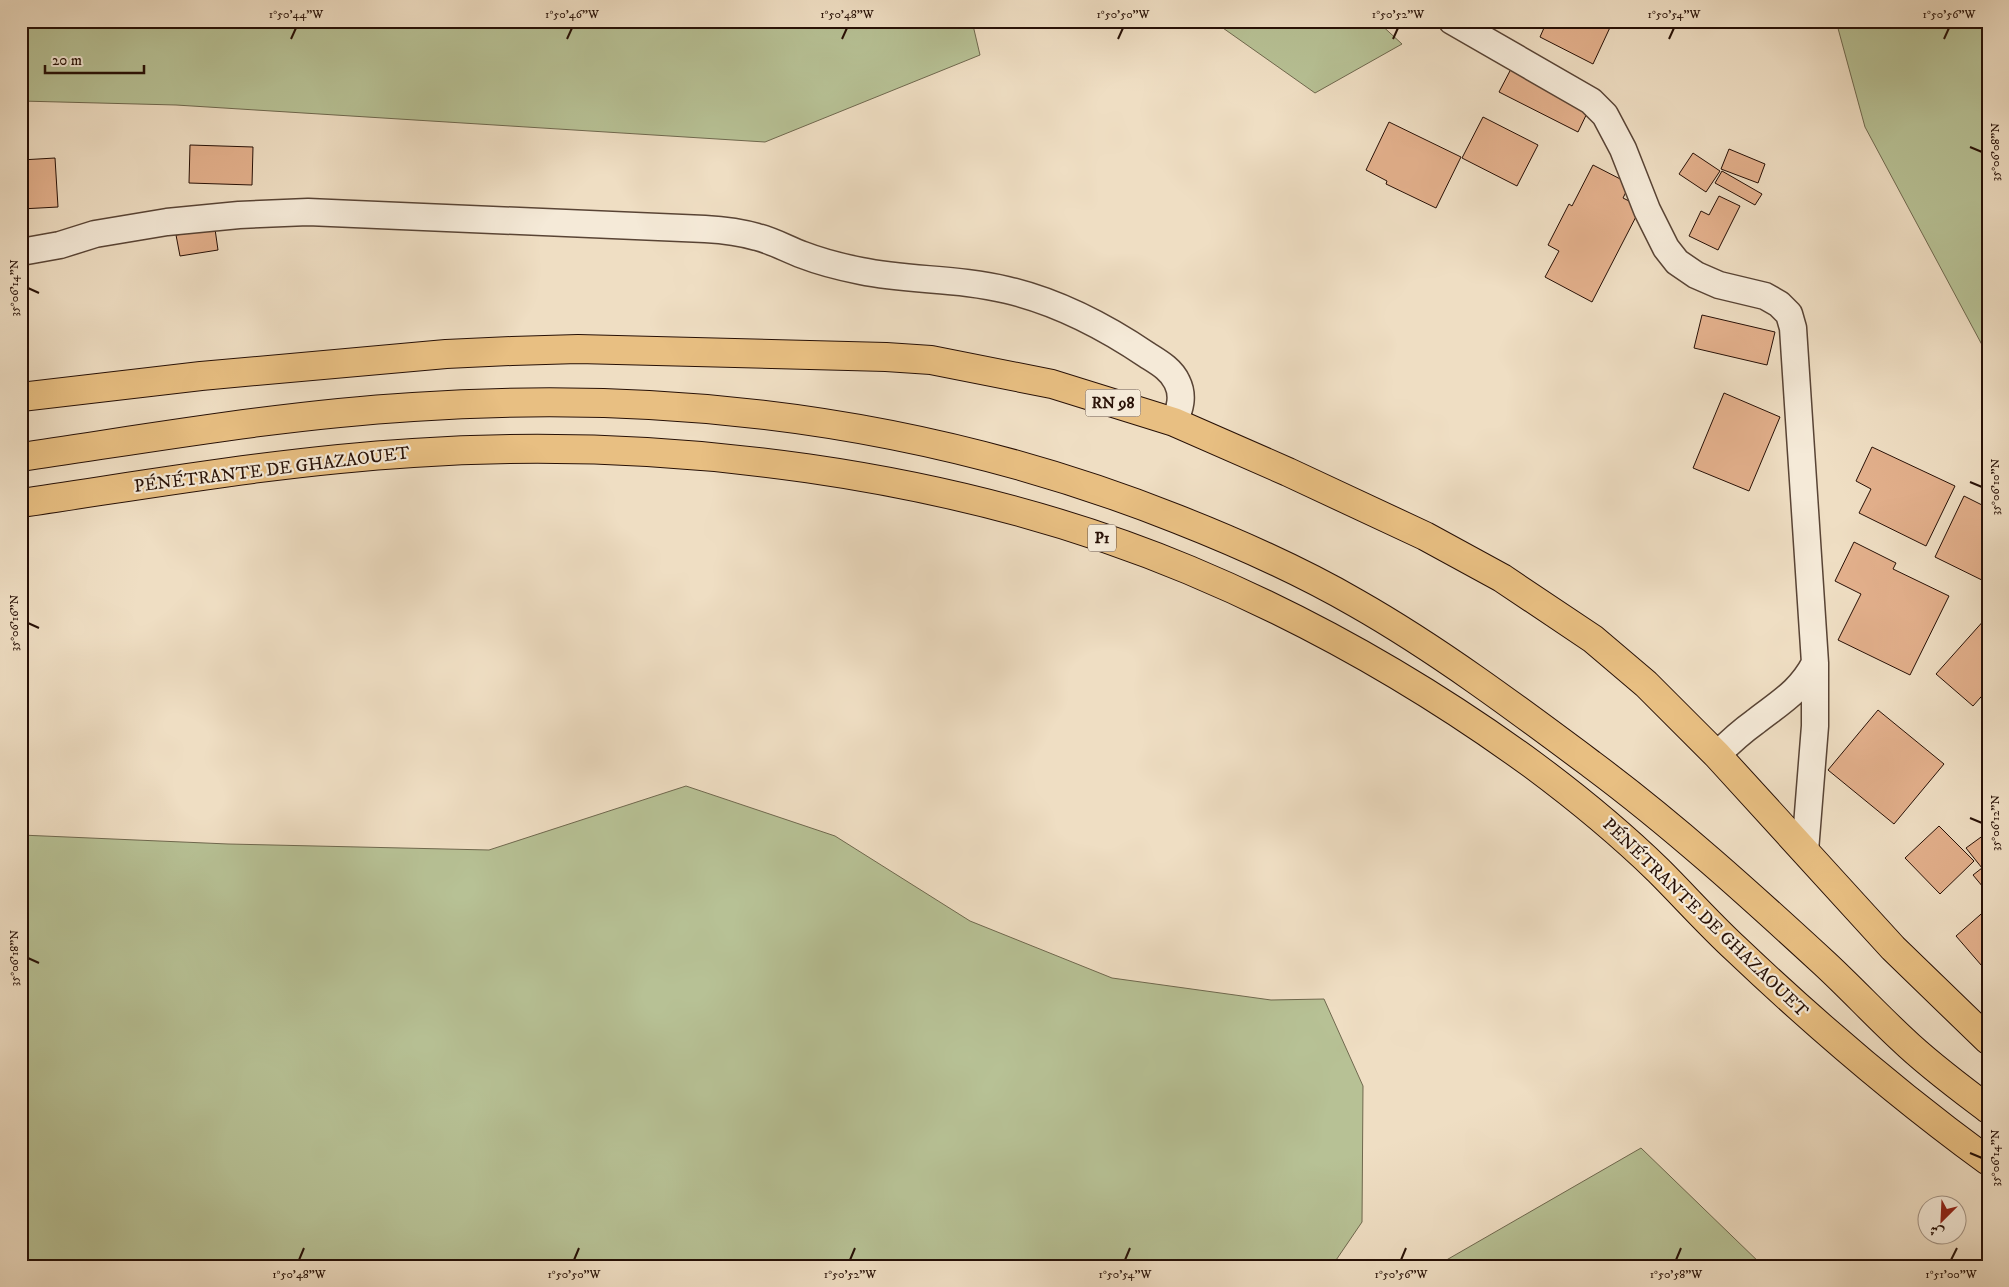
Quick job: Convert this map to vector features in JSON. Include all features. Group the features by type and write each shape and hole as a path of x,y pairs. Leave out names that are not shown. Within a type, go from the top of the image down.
{"main road":[{"name":"RN 98","path":"21,397 201,376 446,354 578,349 886,356 931,360 1052,384 1174,422 1288,472 1425,536 1502,578 1564,618 1621,661 1717,755 1893,948 1988,1040"},
{"name":"PÉNÉTRANTE DE GHAZAOUET","path":"21,457 332,414 413,407 495,403 596,403 687,408 840,425 916,439 1065,478 1205,530 1287,567 1357,604 1518,710 1595,767 1670,827 1831,969 1907,1044 1988,1109"},
{"name":"PÉNÉTRANTE DE GHAZAOUET","path":"21,503 333,459 416,452 593,450 688,455 782,465 876,481 969,500 1043,519 1116,543 1187,570 1257,601 1330,637 1402,677 1485,731 1537,768 1597,816 1654,866 1729,943 1808,1017 1872,1073 1988,1161"}],"street":[{"path":"1452,21 1591,101 1605,115 1623,149 1654,225 1666,248 1677,262 1696,275 1719,284 1765,296 1779,304 1788,314 1793,328 1815,663 1815,726 1805,851"},
{"path":"21,252 60,245 95,234 167,222 240,215 308,212 731,231 757,237 803,255 863,272 966,282 1007,290 1046,302 1085,318 1122,338 1172,374 1178,383 1181,398 1174,422"},
{"path":"1717,755 1744,730 1798,689 1808,677 1815,663"}],"green space":[{"path":"21,21 972,21 980,55 765,142 176,105 21,101"},
{"path":"1213,21 1377,21 1402,44 1315,93"},
{"path":"1836,21 1988,21 1988,356 1865,127"},
{"path":"686,786 835,836 970,921 1112,978 1271,1000 1324,999 1363,1086 1362,1222 1332,1266 21,1266 21,835 228,844 489,850"},
{"path":"1641,1148 1763,1266 1436,1266"}],"building":[{"path":"1547,21 1613,21 1593,64 1540,37"},
{"path":"1512,67 1590,107 1578,132 1499,92"},
{"path":"1483,117 1538,145 1517,186 1462,158"},
{"path":"1389,122 1461,157 1436,208 1386,184 1387,181 1366,170"},
{"path":"190,145 253,147 252,185 189,183"},
{"path":"1729,149 1765,164 1758,183 1721,169"},
{"path":"1693,153 1720,171 1706,192 1679,174"},
{"path":"55,158 58,207 21,209 21,160"},
{"path":"1593,165 1630,184 1623,198 1641,207 1592,302 1545,277 1559,251 1548,245 1569,204 1572,206"},
{"path":"1722,171 1762,194 1755,205 1715,183"},
{"path":"1719,196 1740,206 1718,250 1689,236 1701,211 1709,215"},
{"path":"215,229 218,250 180,256 176,235"},
{"path":"1702,315 1775,332 1767,365 1694,348"},
{"path":"1724,393 1780,417 1749,491 1693,468"},
{"path":"1872,447 1955,486 1926,546 1859,513 1871,489 1856,481"},
{"path":"1964,496 1988,508 1988,583 1935,557"},
{"path":"1854,542 1896,563 1893,569 1949,596 1910,675 1838,640 1861,594 1835,581"},
{"path":"1986,618 1988,620 1988,689 1973,706 1936,674"},
{"path":"1878,710 1944,764 1894,824 1828,770"},
{"path":"1939,826 1974,861 1940,894 1905,858"},
{"path":"1988,832 1988,893 1973,875 1982,868 1966,848"},
{"path":"1988,908 1988,973 1956,936"}]}
